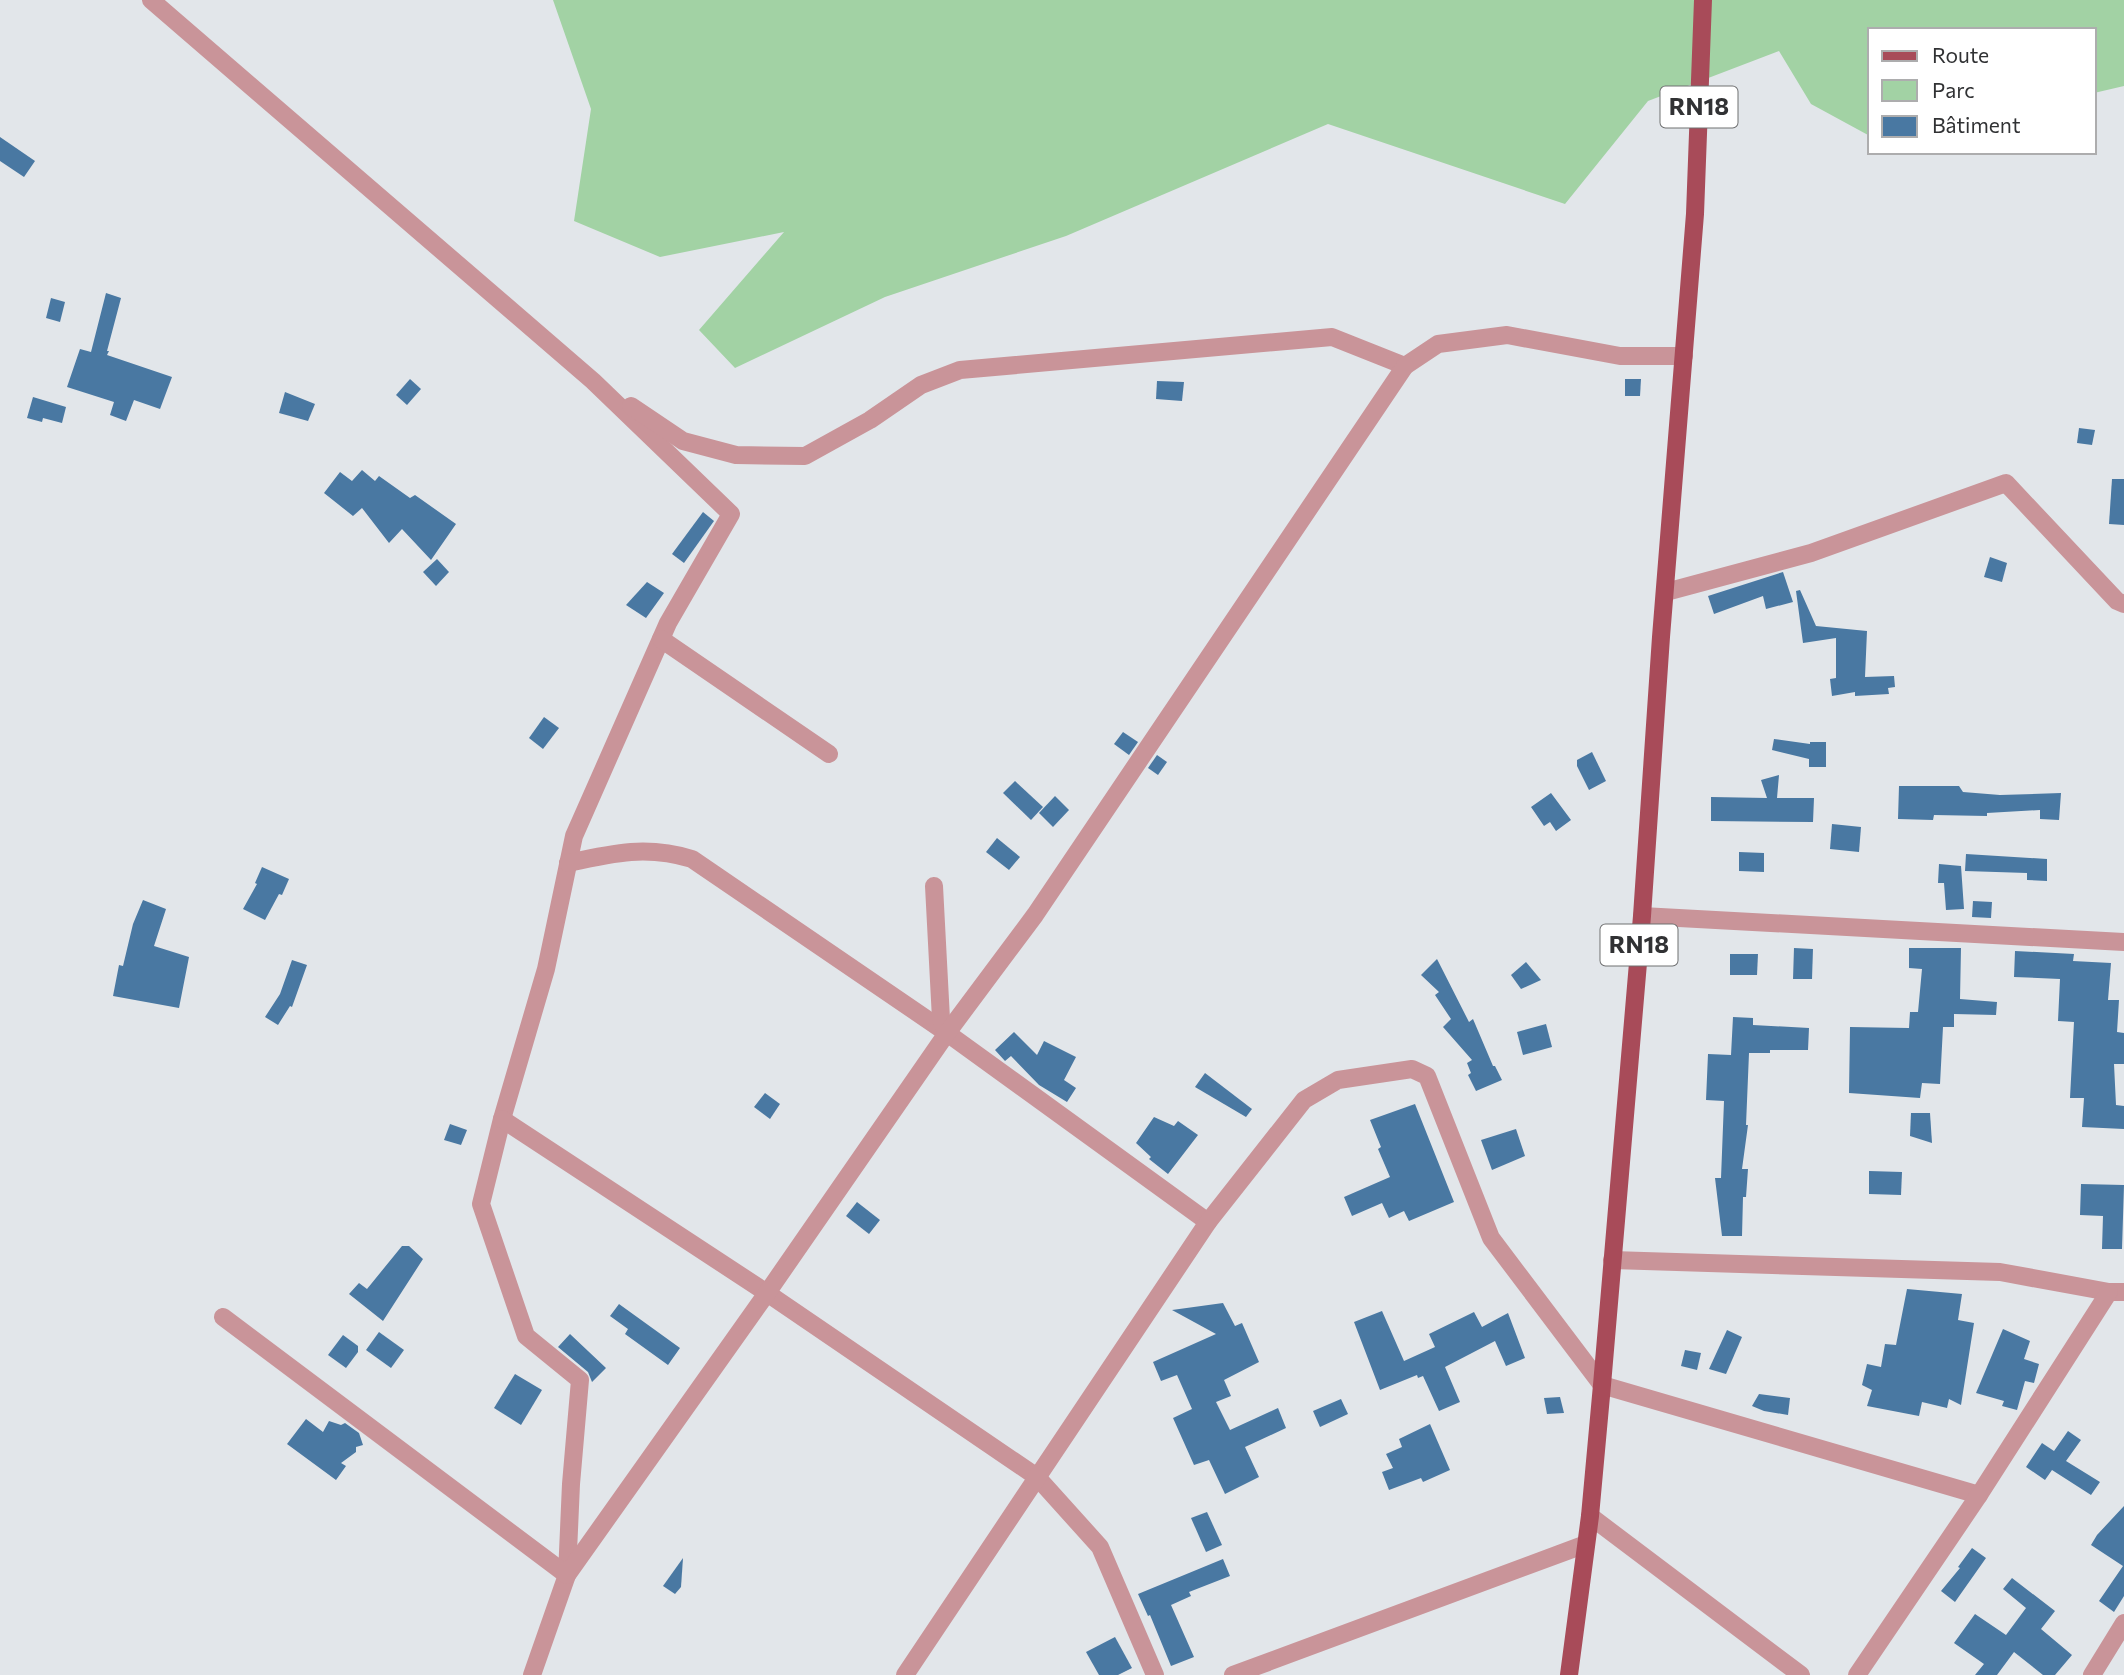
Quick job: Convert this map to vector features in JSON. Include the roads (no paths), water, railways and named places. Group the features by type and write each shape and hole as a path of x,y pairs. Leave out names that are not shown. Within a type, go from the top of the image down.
{"main road":[{"name":"RN18","path":"1569,1675 1590,1516 1642,916 1695,214 1703,0"}],"street":[{"path":"151,0 593,381 731,514 661,639 574,835 545,970 502,1119 481,1204 526,1336 580,1380 567,1576"},
{"path":"532,1675 567,1576 947,1033 1035,915 1405,366 1438,344 1507,335 1620,356 1684,356"},
{"path":"593,381 683,440 736,455 804,456 870,420 921,385 960,370 1332,337 1405,366"},
{"path":"1666,592 1811,553 2006,483 2117,601 2124,604"},
{"path":"661,639 829,754"},
{"path":"568,863 611,853 647,850 692,859 947,1033 1208,1222"},
{"path":"934,886 940,1019 947,1033"},
{"path":"1642,916 2124,942"},
{"path":"905,1675 1208,1222 1304,1100 1338,1080 1412,1069 1427,1076 1491,1238 1602,1385 1979,1495"},
{"path":"502,1119 767,1293 1037,1477 1100,1547 1155,1675"},
{"path":"1612,1259 2000,1272 2117,1292 1857,1675"},
{"path":"223,1317 567,1576"},
{"path":"1590,1516 1801,1675"},
{"path":"1233,1675 1586,1544"},
{"path":"2092,1675 2124,1623"}]}
